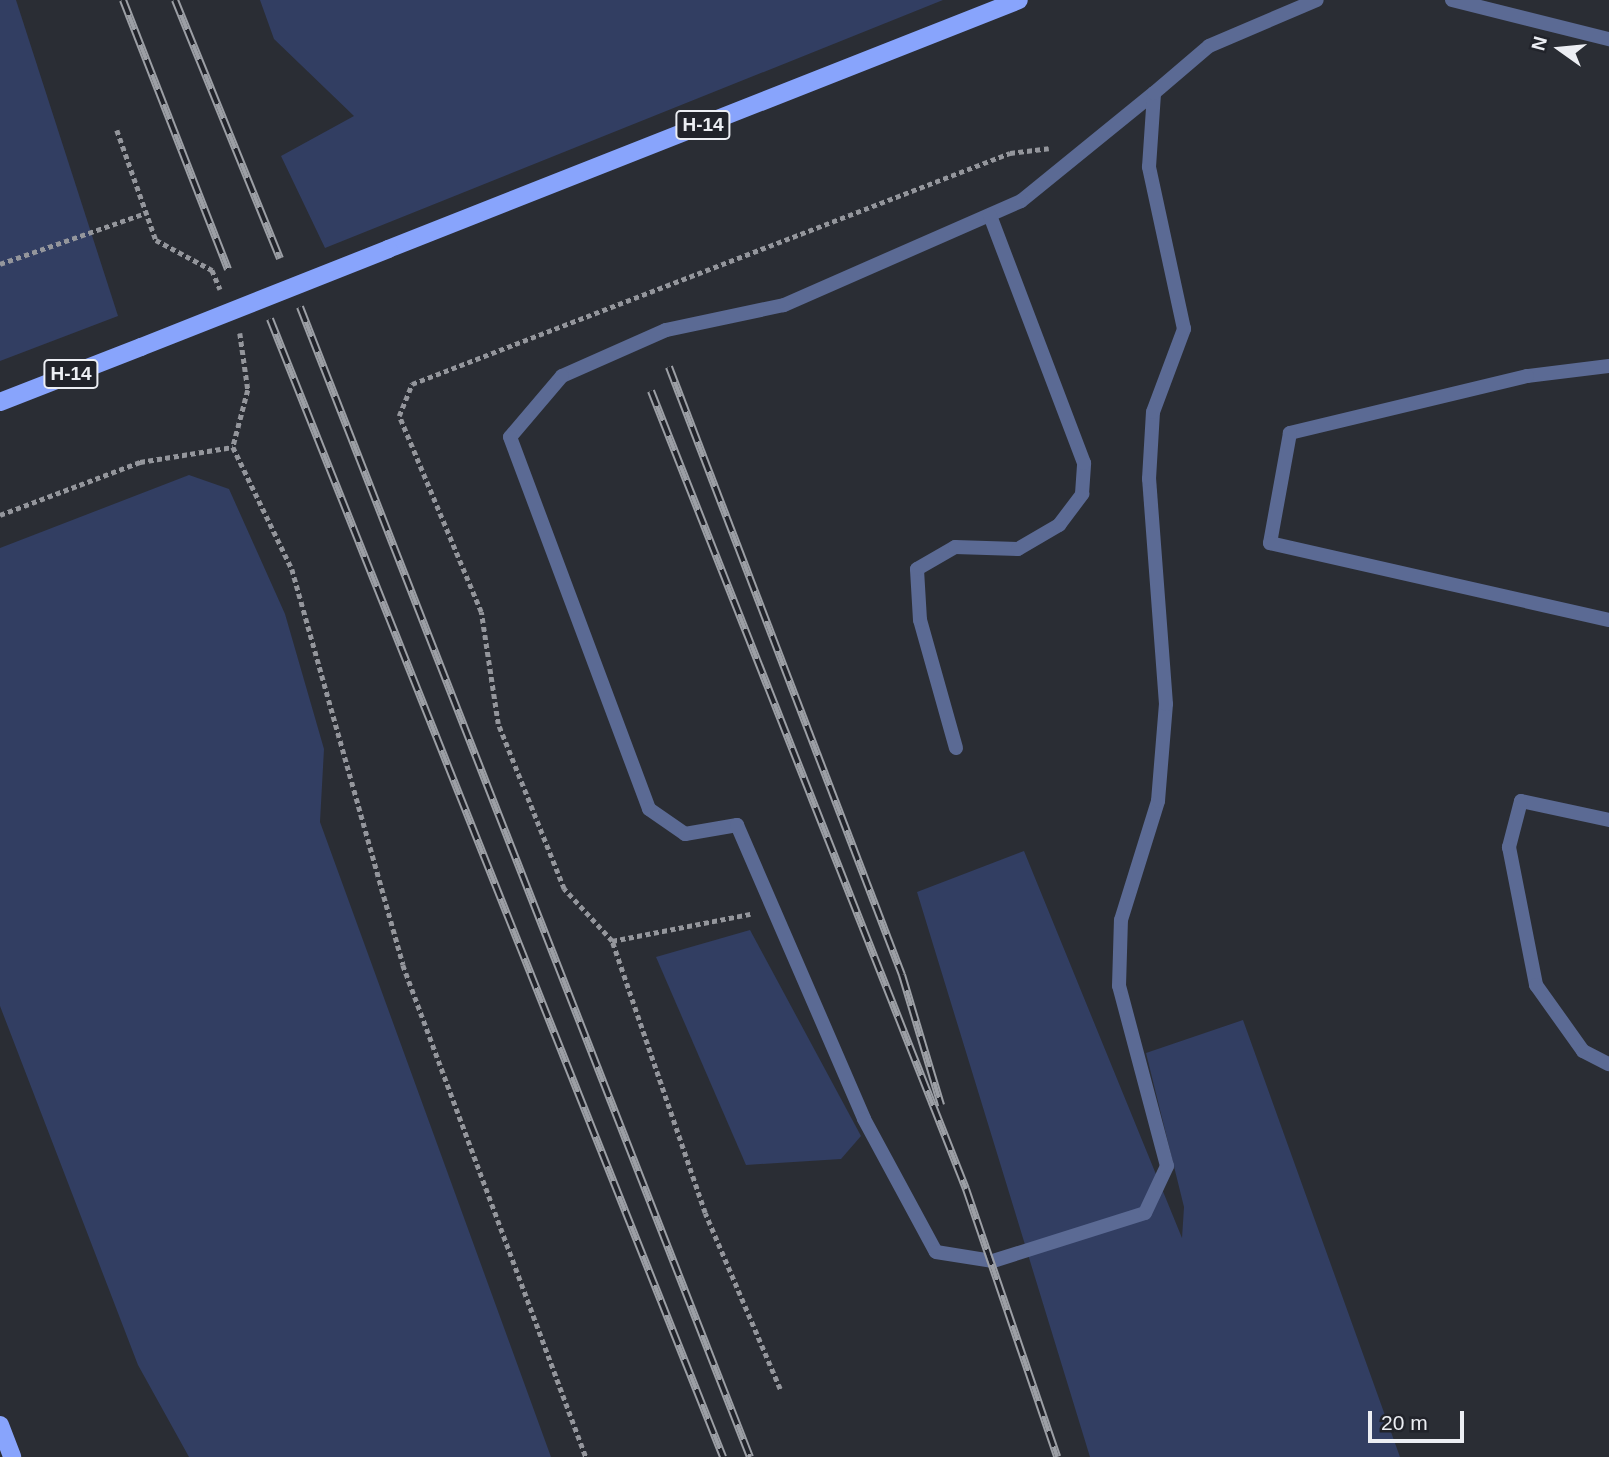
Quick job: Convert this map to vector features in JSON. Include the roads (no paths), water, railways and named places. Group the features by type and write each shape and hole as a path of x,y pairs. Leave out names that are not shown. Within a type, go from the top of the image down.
{"main road":[{"name":"Н-14","path":"0,402 1019,0"},
{"path":"0,1425 12,1457"}],"lane":[{"path":"1154,93 1149,167 1184,329 1153,412 1149,479 1166,704 1158,801 1121,920 1119,986 1167,1166 1145,1213 993,1261 936,1252 864,1119 778,909 737,825 685,834 649,809 510,437 562,376 666,330 784,305 1021,201 1088,143 1154,93 1209,46 1317,0"},
{"path":"1452,0 1609,39"},
{"path":"956,748 920,620 917,569 956,547 1018,550 1059,525 1082,494 1084,463 990,215"},
{"path":"1609,366 1527,376 1290,433 1270,543 1609,620"},
{"path":"1609,820 1521,801 1509,848 1536,985 1583,1051 1609,1063"}],"railway":[{"path":"123,0 228,269"},
{"path":"175,0 280,259"},
{"path":"300,307 750,1457"},
{"path":"270,319 723,1457"},
{"path":"669,367 902,975 941,1105"},
{"path":"651,391 966,1189 1057,1457"}]}
